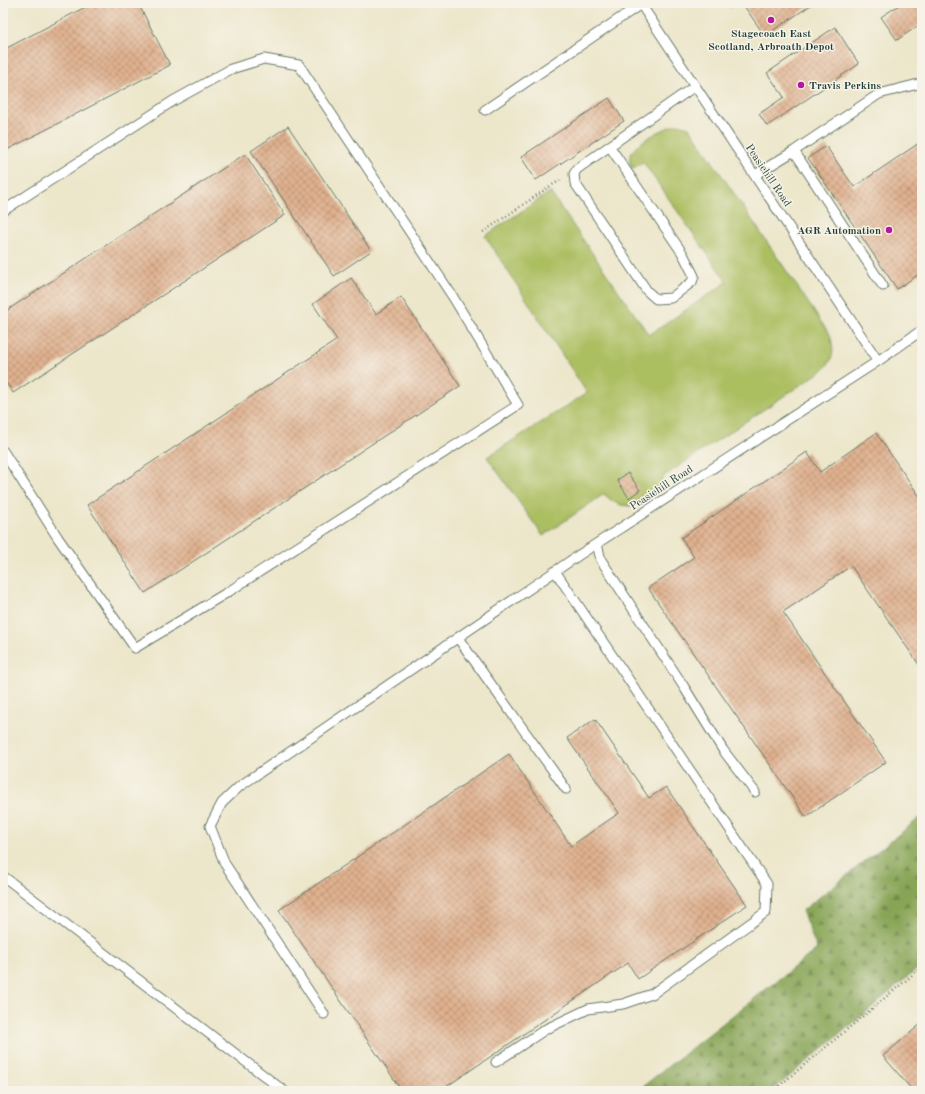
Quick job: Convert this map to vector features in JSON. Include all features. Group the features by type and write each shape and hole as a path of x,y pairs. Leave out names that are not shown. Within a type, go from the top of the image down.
{"lane":[{"name":"Peasiehill Road","path":"640,4 878,360"},
{"path":"485,110 640,4"},
{"path":"3,211 173,101 231,69 264,60 299,65 453,298 518,405 228,592 135,648 58,538 3,451"},
{"path":"755,176 880,94 922,83"},
{"path":"610,147 690,265 694,276 692,282 671,298 656,299 647,291 576,183 574,174 577,169 696,86"},
{"path":"794,151 883,286"},
{"name":"Peasiehill Road","path":"324,1014 225,864 210,826 222,803 240,786 555,571 922,330"},
{"path":"597,544 601,560 684,687 723,750 754,792"},
{"path":"496,1062 546,1029 588,1010 623,1004 652,994 766,912 767,884 555,571"},
{"path":"458,638 566,789"},
{"path":"3,876 284,1091"}],"path":[{"path":"483,232 552,184 574,174"},
{"path":"772,1091 922,967"}],"green space":[{"path":"678,124 689,127 830,335 833,346 831,360 820,372 664,476 657,490 630,506 621,505 612,501 604,494 543,536 487,457 587,393 485,236 550,192 649,335 727,282 643,162 632,169 630,156 634,149 645,140 666,128"},
{"path":"922,816 922,965 772,1091 637,1091 817,949 802,911"}],"building":[{"path":"93,3 138,3 170,65 3,152 3,50"},
{"name":"Stagecoach East Scotland, Arbroath Depot","path":"727,3 737,3 730,8"},
{"name":"Stagecoach East Scotland, Arbroath Depot","path":"742,3 814,3 765,36"},
{"path":"902,3 922,3 922,23 897,40 881,17"},
{"name":"Travis Perkins","path":"835,27 859,64 767,126 759,114 784,97 767,73"},
{"path":"609,98 624,121 536,180 521,157"},
{"path":"288,126 371,251 334,276 251,151"},
{"name":"AGR Automation","path":"922,141 922,272 897,289 808,158 826,146 854,187"},
{"path":"245,154 285,215 13,393 3,378 3,313"},
{"path":"351,278 376,314 401,297 460,386 145,593 87,505 337,340 313,304"},
{"path":"876,433 922,500 922,669 851,566 783,612 886,762 806,817 648,588 694,557 681,538 807,452 820,472"},
{"path":"628,473 640,490 629,498 617,480"},
{"path":"595,719 649,798 666,787 747,905 638,979 628,963 440,1091 402,1091 279,910 509,754 571,846 619,813 567,738"},
{"path":"922,1023 922,1091 913,1091 883,1056"}],"place":[{"name":"Stagecoach East Scotland, Arbroath Depot","path":"771,20"},
{"name":"Travis Perkins","path":"801,85"},
{"name":"AGR Automation","path":"889,230"}]}
